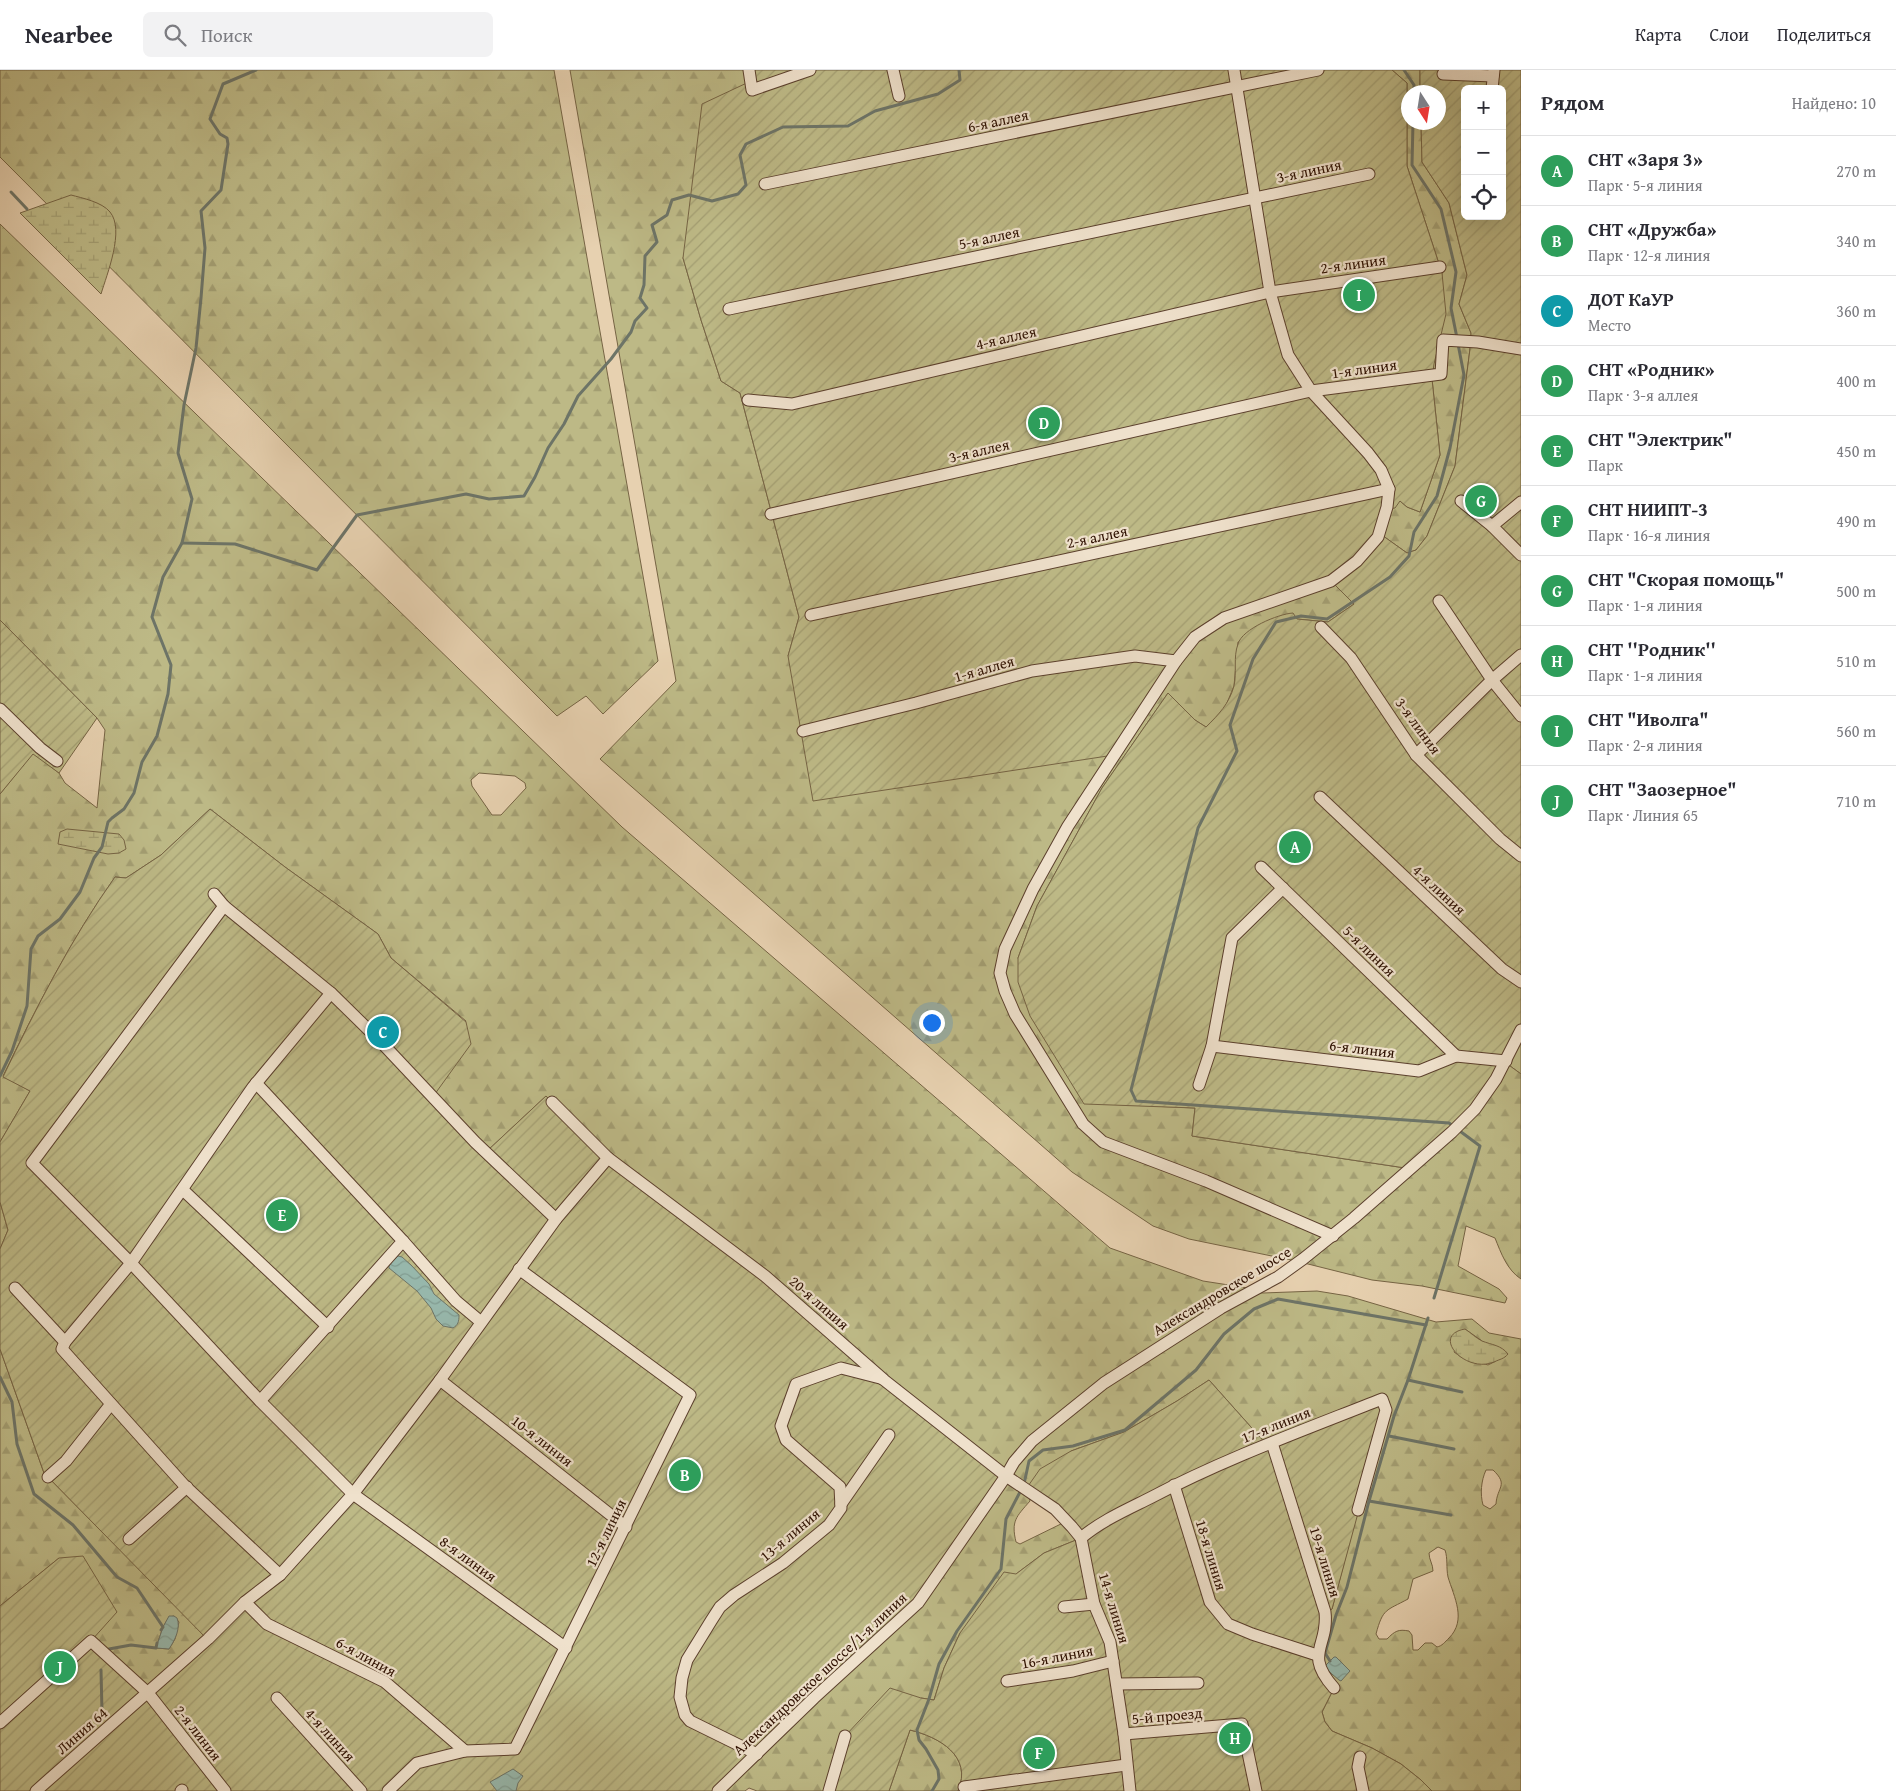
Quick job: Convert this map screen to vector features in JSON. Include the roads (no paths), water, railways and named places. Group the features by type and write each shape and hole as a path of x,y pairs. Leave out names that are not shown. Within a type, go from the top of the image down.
{"street":[{"path":"749,70 752,90 810,70"},
{"path":"893,70 899,96"},
{"path":"1234,70 1270,292 1288,355 1311,391 1368,452 1382,470 1389,489 1387,507 1378,537 1357,561 1332,581 1224,618 1195,637 1176,661 1068,826 1033,889 1005,949 1000,973 1015,1014 1083,1124 1102,1142 1206,1181 1333,1236"},
{"path":"1237,87 1318,70"},
{"path":"1443,74 1494,73"},
{"name":"6-я аллея","path":"766,184 1237,87"},
{"name":"3-я линия","path":"1255,197 1369,174"},
{"name":"5-я аллея","path":"730,309 1255,197"},
{"name":"2-я линия","path":"1270,292 1440,267"},
{"name":"4-я аллея","path":"748,400 792,404 1270,292"},
{"name":"1-я линия","path":"1311,391 1441,374 1443,340 1521,349"},
{"name":"3-я аллея","path":"771,514 1311,391"},
{"name":"2-я аллея","path":"811,615 1389,489"},
{"path":"1461,501 1492,526 1521,556"},
{"path":"1492,526 1521,502"},
{"path":"1439,601 1492,680 1521,716"},
{"name":"3-я линия","path":"1320,627 1352,658 1416,755 1500,839 1521,856"},
{"path":"1416,755 1492,680 1521,655"},
{"name":"1-я аллея","path":"803,731 916,703 1032,671 1135,656 1176,661"},
{"path":"0,709 56,761"},
{"name":"4-я линия","path":"1320,797 1502,969 1521,982"},
{"name":"5-я линия","path":"1261,867 1456,1056"},
{"path":"1199,1085 1212,1046 1232,938 1282,888"},
{"path":"214,894 224,906 331,993 380,1041 475,1142 556,1219"},
{"name":"8-я линия","path":"224,906 32,1162 131,1263 260,1401 353,1494 566,1648"},
{"path":"280,1575 187,1488 62,1349 65,1342 131,1263 256,1083 331,993"},
{"name":"Александровское шоссе","path":"1006,1476 1014,1462 1032,1441 1104,1383 1220,1308 1278,1277 1333,1236 1456,1128 1476,1108 1496,1079 1521,1030"},
{"name":"6-я линия","path":"1212,1046 1420,1071 1456,1056 1506,1061"},
{"path":"256,1083 403,1241 456,1301 481,1322"},
{"name":"20-я линия","path":"552,1102 608,1158 765,1276 884,1380 1006,1476"},
{"name":"Линия 64","path":"36,1791 208,1640 245,1602 280,1575 353,1494 440,1380 556,1219 608,1158"},
{"path":"183,1190 328,1328"},
{"path":"260,1401 328,1328 403,1241"},
{"name":"12-я линия","path":"388,1791 417,1763 465,1751 515,1749 690,1395 519,1269"},
{"path":"15,1288 65,1342"},
{"name":"13-я линия","path":"757,1754 690,1721 685,1715 680,1697 682,1678 687,1660 720,1607 734,1595 783,1564 829,1525 841,1508 840,1487 786,1440 781,1426 796,1384 841,1368 884,1380"},
{"name":"10-я линия","path":"440,1380 626,1527"},
{"name":"17-я линия","path":"1081,1538 1096,1526 1174,1485 1384,1396 1386,1410 1358,1510"},
{"path":"48,1477 66,1461 111,1404"},
{"path":"841,1504 888,1435"},
{"name":"19-я линия","path":"1272,1443 1325,1612 1326,1624 1317,1655"},
{"path":"1006,1476 1055,1509 1081,1538"},
{"name":"Александровское шоссе/1-я линия","path":"718,1791 814,1698 918,1603 1006,1476"},
{"name":"18-я линия","path":"1174,1485 1210,1602 1228,1624 1252,1634 1317,1655"},
{"path":"129,1539 187,1488"},
{"name":"14-я линия","path":"1081,1538 1094,1604 1110,1642 1130,1791"},
{"name":"6-я линия","path":"245,1602 267,1624 385,1682 465,1751"},
{"path":"1064,1607 1094,1604"},
{"name":"2-я линия","path":"0,1724 91,1641 148,1693 225,1791"},
{"path":"1317,1655 1320,1668 1334,1688"},
{"name":"16-я линия","path":"1007,1681 1073,1671 1113,1660"},
{"path":"1117,1684 1198,1684"},
{"name":"4-я линия","path":"277,1698 361,1791"},
{"name":"5-й проезд","path":"1123,1729 1242,1724 1256,1791"},
{"path":"829,1791 845,1736"},
{"path":"1360,1757 1358,1767 1363,1791"},
{"path":"964,1787 1126,1765"}],"water":[{"path":"398,1256 411,1265 429,1284 434,1294 459,1315 458,1323 455,1327 443,1326 417,1291 389,1268 389,1265"},
{"path":"169,1616 177,1618 178,1626 173,1642 169,1649 156,1648"},
{"path":"1334,1657 1350,1671 1341,1681 1326,1669 1325,1666"},
{"path":"513,1769 523,1776 518,1783 516,1791 497,1791 490,1782"}],"waterway":[{"path":"0,1076 12,1051 27,1006 31,949 38,936 60,919 80,892 94,858 102,847 108,822 124,809 134,793 142,762 157,736 168,694 171,665 152,617 163,577 182,543 192,499 178,453 184,405 196,348 201,298 205,248 201,211 221,190 228,144 227,138 220,134 210,119 223,84 256,70"},
{"path":"182,543 235,544 317,570 357,515 466,494 489,499 524,496 548,448 564,424 578,396 611,359 631,332 635,321 647,308 640,298 644,285 645,256 657,242 652,225 667,215 672,200 689,195 712,201 738,194 746,185 740,155 746,144 783,127 848,126 875,111 938,94 960,80 959,70"},
{"path":"1404,70 1414,85"},
{"path":"1413,130 1412,165 1441,209 1456,272 1451,308 1457,338"},
{"path":"11,192 27,209"},
{"path":"1434,1298 1480,1146 1449,1123 1136,1101 1131,1090 1198,828 1237,751 1230,725 1253,659 1276,622 1301,616 1327,619 1390,577 1409,556 1414,532 1437,496 1450,448 1464,375 1458,344"},
{"path":"1024,1484 1029,1461 1043,1450 1073,1446 1125,1430 1196,1370 1224,1334 1254,1309 1278,1299 1426,1325"},
{"path":"1330,1661 1325,1653 1336,1615 1347,1587 1369,1501 1394,1416 1428,1318"},
{"path":"0,1377 12,1402 17,1444 34,1494 73,1525 117,1577 137,1588 163,1627 161,1630"},
{"path":"1408,1380 1462,1392"},
{"path":"1389,1436 1454,1449"},
{"path":"932,1791 939,1779 938,1770 919,1740 917,1730 929,1699 939,1664 957,1631 1001,1569 1006,1519 1021,1490"},
{"path":"1369,1501 1451,1515"},
{"path":"109,1649 131,1645 156,1648 157,1643"},
{"path":"101,1670 102,1712"}],"place":[{"name":"СНТ \"Иволга\"","path":"1359,295"},
{"name":"СНТ «Родник»","path":"1044,423"},
{"name":"СНТ \"Скорая помощь\"","path":"1481,501"},
{"name":"СНТ «Заря 3»","path":"1295,847"},
{"name":"ДОТ КаУР","path":"383,1032"},
{"name":"СНТ \"Электрик\"","path":"282,1215"},
{"name":"СНТ «Дружба»","path":"685,1475"},
{"name":"СНТ \"Заозерное\"","path":"60,1667"},
{"name":"СНТ ''Родник''","path":"1235,1738"},
{"name":"СНТ НИИПТ-3","path":"1039,1753"}]}
